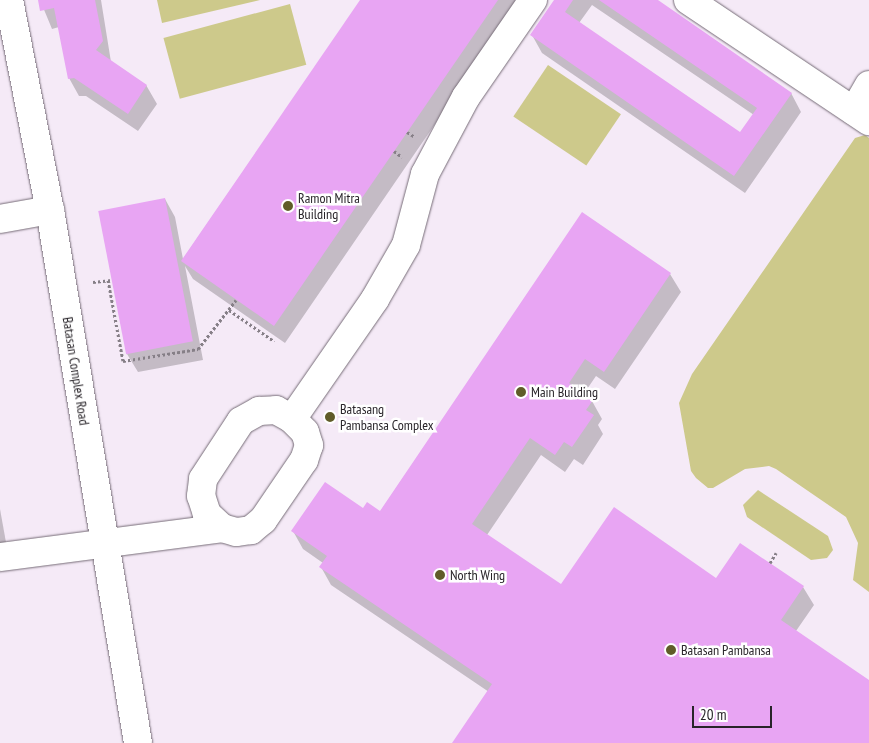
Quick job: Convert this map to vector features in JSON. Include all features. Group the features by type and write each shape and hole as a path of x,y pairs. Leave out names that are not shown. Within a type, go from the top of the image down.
{"lane":[{"name":"Batasan Complex Road","path":"9,0 50,210 103,544 138,743"},
{"path":"292,419 380,292 406,245 425,174 461,105 533,0"},
{"path":"688,0 861,116 869,85"},
{"path":"0,219 50,210"},
{"path":"0,557 222,528 236,532 251,530 263,520 304,460 309,445 305,432 292,419 276,410 259,410 241,421 212,462 203,479 201,496 207,514 222,528"}],"path":[{"path":"407,132 416,138"},
{"path":"394,151 402,157"},
{"path":"94,282 110,280 123,361 198,349 236,300"},
{"path":"228,310 274,342"},
{"path":"770,563 776,553"}],"shaded area":[{"path":"157,0 260,0 162,23"},
{"path":"290,4 306,65 180,99 163,38"},
{"path":"548,65 621,114 586,166 513,116"},
{"path":"865,135 869,138 869,592 853,580 858,543 846,517 776,469 769,466 745,469 713,488 708,488 696,478 691,471 679,403 692,374 855,138"},
{"path":"758,490 828,536 833,550 827,558 811,560 747,517 743,505"}],"building":[{"path":"38,0 95,0 103,41 96,50 147,85 128,114 74,78 68,79 54,8 40,11"},
{"name":"Ramon Mitra Building","path":"360,0 498,0 274,326 181,261"},
{"path":"554,0 573,0 565,12 740,132 757,108 599,0 658,0 792,93 734,176 530,35"},
{"path":"165,198 193,341 126,354 98,211"},
{"path":"582,212 671,273 604,372 585,359 569,383 593,400 586,410 594,415 572,447 564,442 555,455 530,438 472,524 561,584 614,507 716,578 740,543 804,586 781,620 869,680 869,743 452,743 492,684 319,567 327,556 291,531 325,482 363,508 367,502 380,511"}],"place":[{"name":"Ramon Mitra Building","path":"288,206"},
{"name":"Main Building","path":"521,392"},
{"name":"Batasang Pambansa Complex","path":"330,417"},
{"name":"North Wing","path":"440,575"},
{"name":"Batasan Pambansa","path":"671,650"}]}
